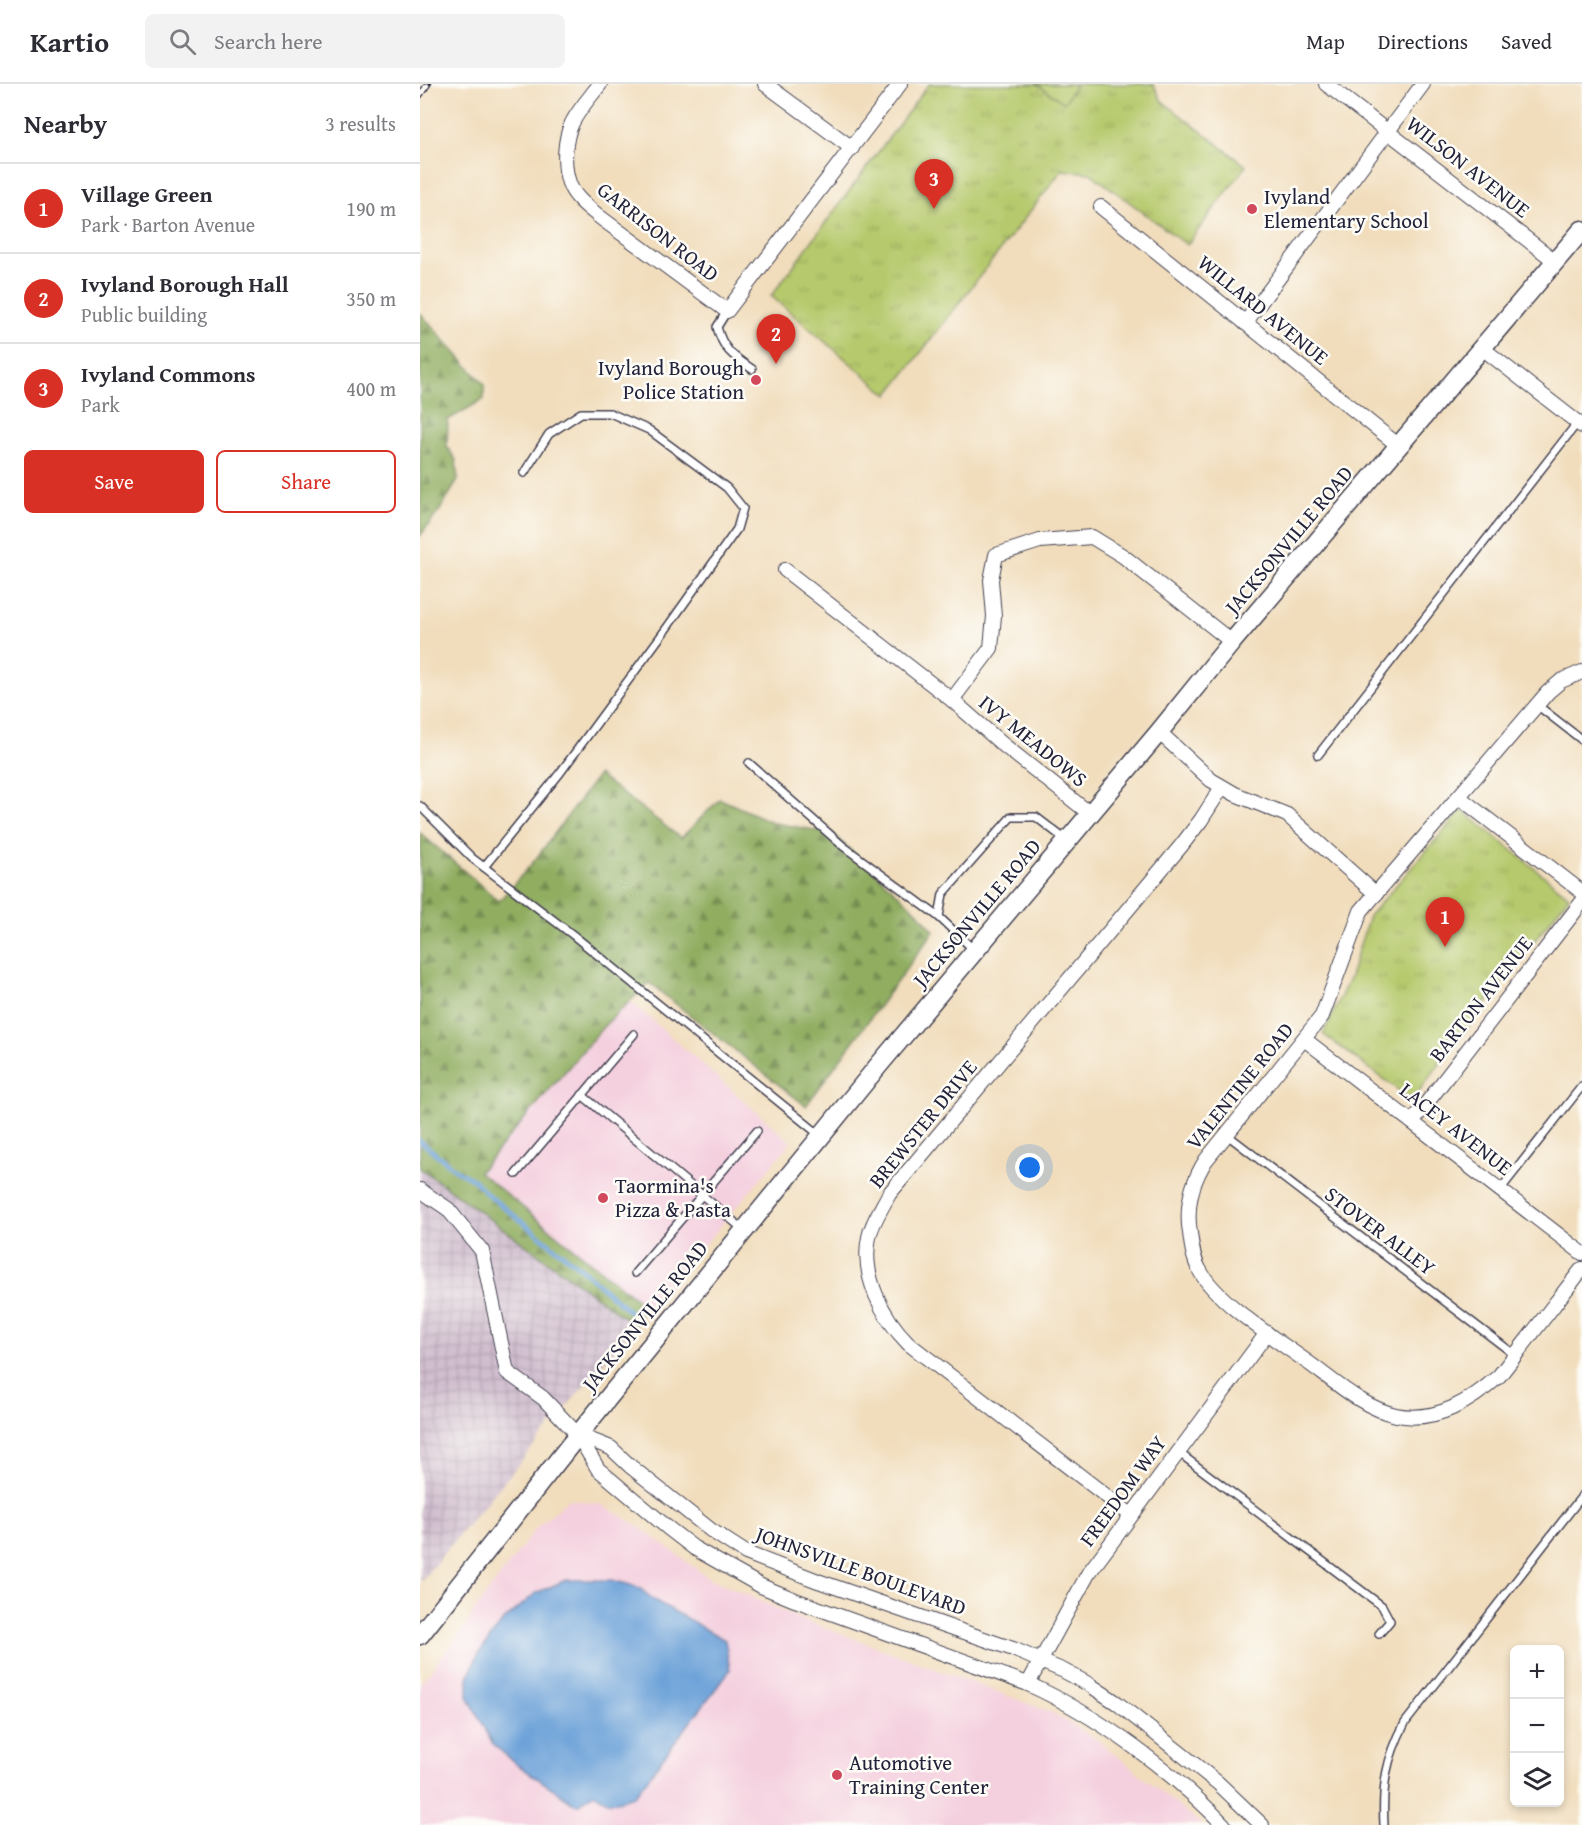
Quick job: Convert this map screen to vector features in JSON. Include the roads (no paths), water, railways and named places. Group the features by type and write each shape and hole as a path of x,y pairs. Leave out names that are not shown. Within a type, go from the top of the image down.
{"main road":[{"name":"JACKSONVILLE ROAD","path":"420,1635 578,1435 821,1136 1232,642 1582,230"}],"street":[{"name":"GARRISON ROAD","path":"600,84 568,132 566,157 569,184 584,204 601,218 727,311"},
{"path":"765,84 852,148"},
{"path":"727,311 900,84"},
{"name":"WILSON AVENUE","path":"1326,84 1555,261"},
{"path":"1245,323 1423,84"},
{"name":"WILLARD AVENUE","path":"1101,207 1399,446"},
{"path":"1482,348 1580,424"},
{"name":"IVY MEADOWS","path":"1089,813 1001,743 952,700 991,648 994,616 991,580 996,555 1040,541 1092,537 1123,556 1232,642"},
{"path":"785,570 952,700"},
{"name":"VALENTINE ROAD","path":"1582,672 1561,681 1537,705 1361,911 1322,1016 1202,1166 1194,1184 1188,1213 1191,1242 1199,1270 1217,1293 1266,1333 1361,1400 1396,1414 1408,1416 1454,1409 1464,1404 1499,1376 1582,1269"},
{"path":"1159,732 1211,780 1287,815 1376,894"},
{"name":"BREWSTER DRIVE","path":"1131,1515 918,1351 898,1333 871,1284 868,1272 869,1236 889,1194 1181,846 1222,787"},
{"path":"1459,797 1582,892"},
{"name":"BARTON AVENUE","path":"1412,1122 1582,902"},
{"name":"LACEY AVENUE","path":"1304,1039 1582,1253"},
{"path":"420,1191 448,1209 482,1251 507,1372 543,1398 578,1435 598,1469 694,1548 761,1586 795,1600 1028,1684 1057,1697 1103,1726 1169,1776 1224,1825"},
{"name":"FREEDOM WAY","path":"1028,1684 1088,1574 1266,1333"},
{"name":"JOHNSVILLE BOULEVARD","path":"578,1435 611,1448 630,1466 712,1531 746,1553 818,1581 1013,1649 1090,1685 1117,1703 1218,1783 1262,1825"}],"lane":[{"path":"727,311 717,327 720,341 730,354 752,369"},
{"path":"484,867 560,773 666,629 737,529 743,508 727,488 649,430 610,413 581,413 549,434 524,473"},
{"path":"1318,755 1580,424"},
{"path":"1537,705 1582,740"},
{"path":"749,763 843,846 939,917 975,951"},
{"path":"420,806 472,858 582,942 821,1136"},
{"path":"939,917 943,894 1011,818 1036,818 1067,840"},
{"path":"516,1174 634,1034"},
{"path":"1500,1190 1582,1086"},
{"path":"582,1095 744,1230"},
{"path":"634,1272 703,1196 757,1131"},
{"name":"STOVER ALLEY","path":"1226,1134 1515,1355"},
{"path":"1178,1452 1383,1606 1390,1621 1379,1634"},
{"path":"1384,1825 1383,1799 1386,1770 1393,1746 1405,1723 1582,1496"}],"water":[{"path":"566,1580 612,1580 638,1587 654,1600 725,1640 730,1670 634,1796 617,1801 605,1800 594,1793 577,1805 516,1764 493,1744 468,1696 468,1678 477,1656 502,1622 536,1593"}],"waterway":[{"path":"420,1141 456,1170 475,1181 487,1194 578,1266 630,1312"}],"railway":[{"path":"420,95 428,84"}],"place":[{"name":"Ivyland Commons","path":"934,209"},
{"name":"Ivyland Elementary School","path":"1252,209"},
{"name":"Ivyland Borough Hall","path":"776,364"},
{"name":"Ivyland Borough Police Station","path":"756,380"},
{"name":"Village Green","path":"1445,947"},
{"name":"Taormina's Pizza & Pasta","path":"603,1198"},
{"name":"Automotive Training Center","path":"837,1775"}]}
